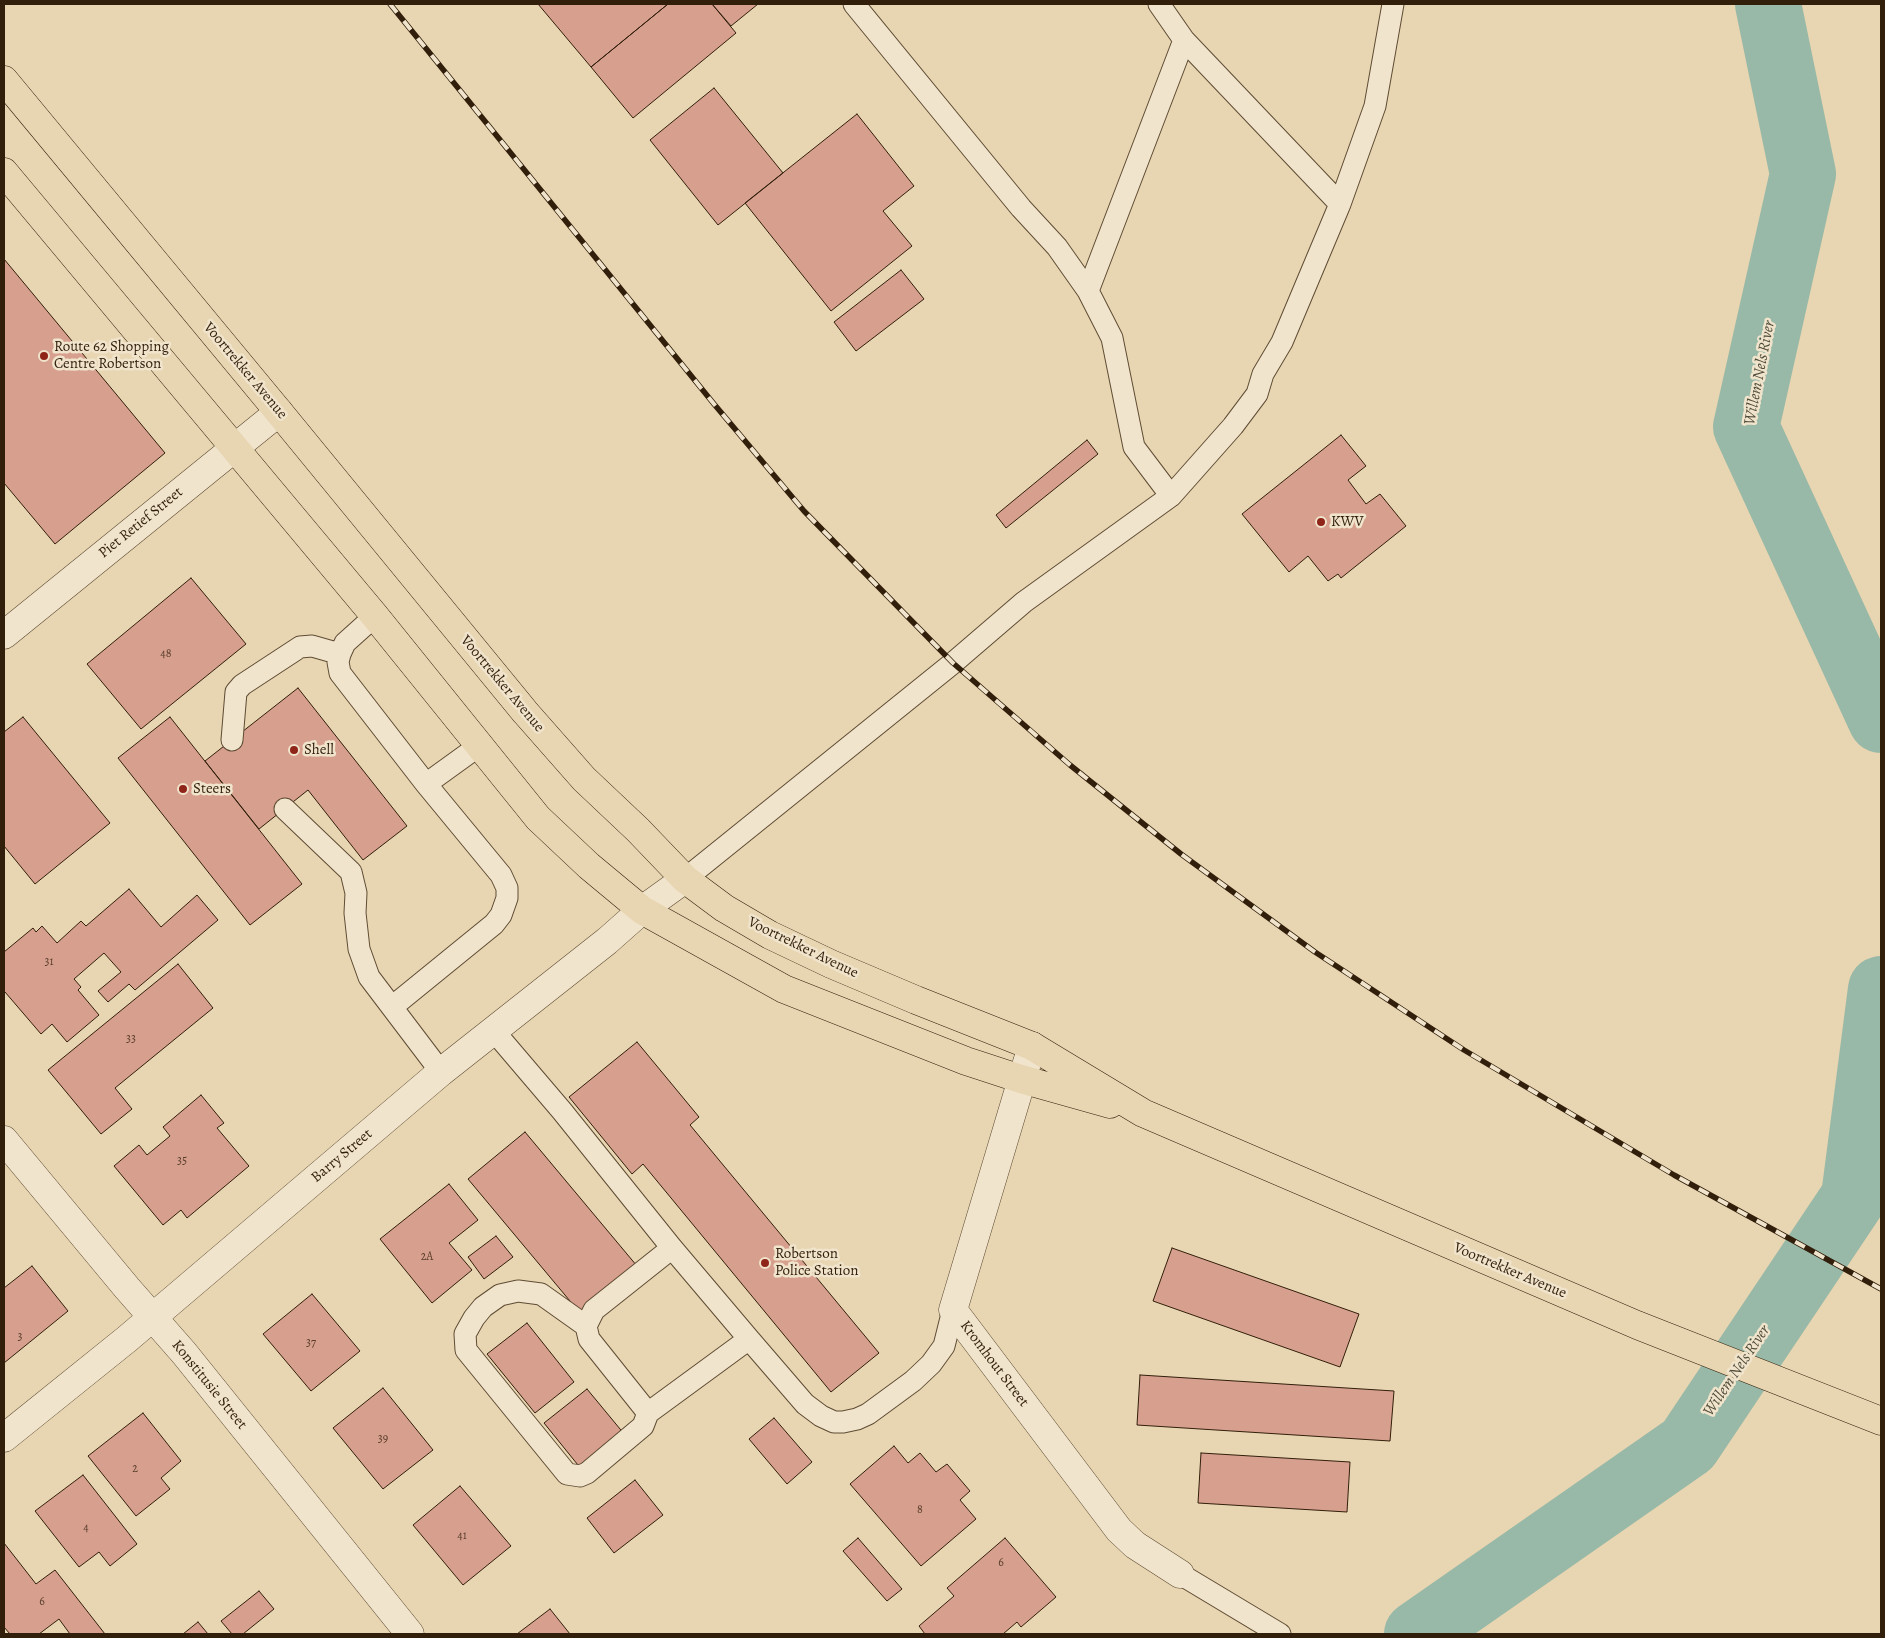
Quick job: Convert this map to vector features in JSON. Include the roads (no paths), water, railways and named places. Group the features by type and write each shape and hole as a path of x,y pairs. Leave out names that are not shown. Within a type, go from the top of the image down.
{"main road":[{"name":"Voortrekker Avenue","path":"4,80 531,720 584,779 638,830 685,879 724,908 770,935 831,964 1032,1046 1143,1113"},
{"name":"Voortrekker Avenue","path":"4,172 375,616 538,818 589,866 642,910 784,989 966,1061 1021,1079 1143,1113 1637,1325 1876,1419"}],"street":[{"name":"Piet Retief Street","path":"4,635 279,412"},
{"name":"Barry Street","path":"4,1438 152,1317 441,1072 608,941 642,910 685,879"},
{"name":"Kromhout Street","path":"1032,1046 953,1310 1119,1530 1135,1545 1180,1574"},
{"name":"Konstitusie Street","path":"4,1140 184,1353 410,1634"}],"lane":[{"path":"854,4 1020,208 1057,247 1088,291 1112,338 1134,447 1171,496"},
{"path":"1159,4 1184,40 1340,204"},
{"path":"685,879 953,663 1024,602 1171,496 1233,426 1257,394 1263,374 1282,342 1340,204 1375,106 1393,4"},
{"path":"1088,291 1184,40"},
{"path":"375,616 345,643 338,662 340,673 426,784 501,875 507,888 507,898 501,915 494,924 392,1007"},
{"path":"232,740 236,692 242,685 300,647 312,646 340,654"},
{"path":"426,784 480,745"},
{"path":"285,809 351,872 356,893 355,914 359,948 369,977 441,1072"},
{"path":"493,1030 562,1111 672,1248 804,1404 821,1416 834,1422 857,1419 868,1414 913,1380 931,1364 944,1346 953,1310"},
{"path":"648,1412 589,1339 586,1326 594,1310 672,1248"},
{"path":"586,1326 541,1294 518,1291 500,1295 484,1307 474,1318 465,1334 466,1350 567,1474 580,1476 587,1473 643,1426 648,1412 749,1339"},
{"path":"1180,1574 1280,1634"}],"waterway":[{"name":"Willem Nels River","path":"1768,4 1803,174 1746,427 1881,720"},
{"name":"Willem Nels River","path":"1417,1634 1688,1445 1854,1197 1881,989"}],"railway":[{"path":"390,4 714,404 804,511 953,663 1070,765 1181,854 1315,952 1464,1050 1674,1175 1881,1289"}],"place":[{"name":"Route 62 Shopping Centre Robertson","path":"44,356"},
{"name":"KWV","path":"1321,522"},
{"name":"Shell","path":"294,750"},
{"name":"Steers","path":"183,789"},
{"name":"Robertson Police Station","path":"765,1263"}]}
